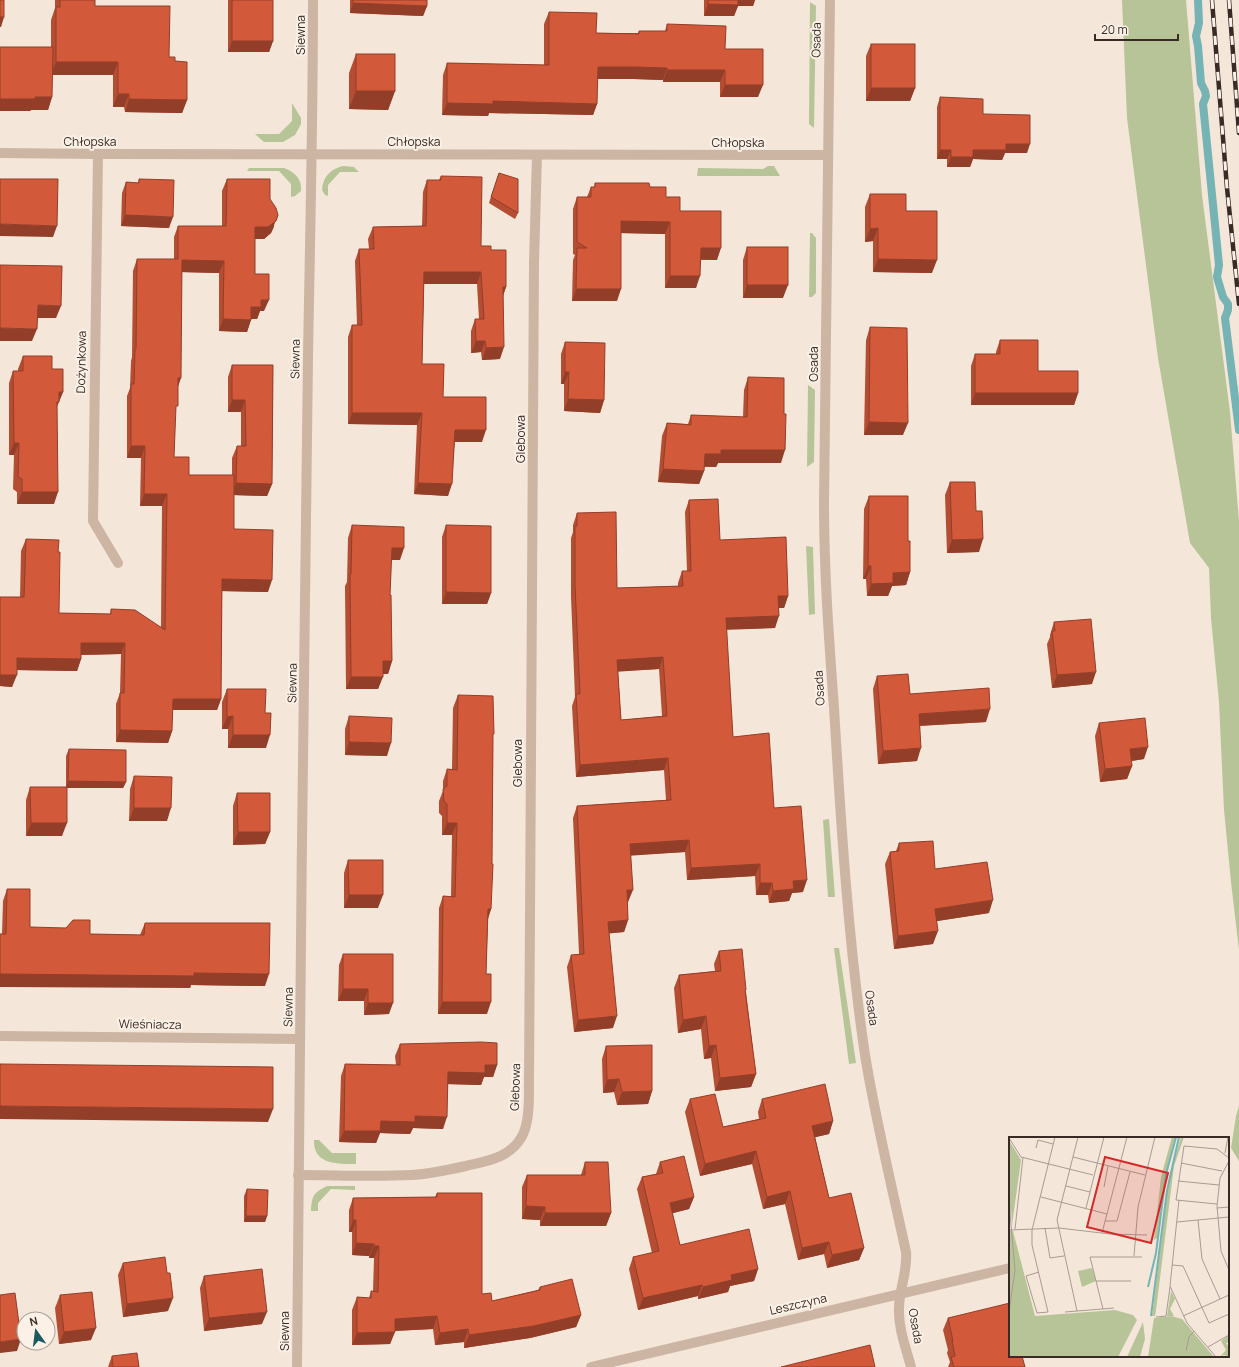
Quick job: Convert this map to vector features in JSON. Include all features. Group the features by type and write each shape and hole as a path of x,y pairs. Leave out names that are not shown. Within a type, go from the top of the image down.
{"street":[{"name":"Siewna","path":"297,1367 298,1175 313,0"},
{"name":"Osada","path":"830,0 824,540 837,768 845,885 861,1026 875,1113 906,1252 906,1268 901,1293 899,1316 911,1367"},
{"name":"Chłopska","path":"0,153 828,155"},
{"name":"Dożynkowa","path":"98,154 92,520 118,563"},
{"name":"Glebowa","path":"298,1175 412,1175 434,1173 490,1161 504,1155 514,1148 522,1137 526,1124 529,1081 534,263 537,155"},
{"name":"Wieśniacza","path":"0,1036 300,1039"},
{"name":"Leszczyna","path":"591,1367 1009,1268"}],"green space":[{"path":"1122,0 1186,0 1202,195 1230,412 1239,521 1239,950 1224,810 1219,702 1211,618 1209,568 1190,543 1158,358 1127,118"},
{"path":"810,2 816,6 814,128 809,124"},
{"path":"292,103 301,118 301,124 295,135 283,142 264,142 255,134 279,134 292,121"},
{"path":"343,166 354,167 359,172 340,172 328,185 328,196 325,195 322,190 326,177 331,171"},
{"path":"768,166 774,166 780,176 697,176 698,168 763,169"},
{"path":"249,168 284,168 297,176 301,191 295,196 291,197 291,184 279,171 247,171"},
{"path":"810,233 812,233 816,238 816,293 812,297 809,297"},
{"path":"808,385 815,390 814,462 807,467"},
{"path":"806,546 813,547 815,614 809,615"},
{"path":"829,819 835,897 828,897 823,820"},
{"path":"834,948 839,948 856,1063 849,1064"},
{"path":"1239,1106 1239,1161 1231,1148"},
{"path":"314,1140 319,1140 332,1153 356,1153 356,1164 335,1163 322,1159 315,1148"},
{"path":"327,1186 355,1186 355,1190 331,1189 318,1203 318,1211 311,1211 314,1196"}],"building":[{"path":"0,0 4,0 4,17 0,17"},
{"path":"60,0 95,0 95,6 170,6 169,57 175,57 175,61 187,62 187,100 129,99 129,94 118,94 118,62 56,62 56,7 60,7"},
{"path":"232,0 273,0 273,41 232,41"},
{"path":"353,0 427,0 427,6 353,3"},
{"path":"708,0 738,0 738,5 708,4"},
{"path":"549,12 597,13 596,33 639,34 639,31 667,31 667,24 726,26 725,49 763,49 763,85 725,85 725,70 667,70 667,68 598,67 597,104 493,101 493,104 447,103 447,63 549,65"},
{"path":"871,44 915,44 915,88 871,88"},
{"path":"0,47 53,47 52,97 35,97 35,99 0,99"},
{"path":"356,54 395,54 395,91 356,91"},
{"path":"940,97 983,99 983,114 1030,115 1030,144 1006,144 1006,150 973,150 973,157 951,157 951,150 940,150"},
{"path":"499,173 518,179 518,213 491,197"},
{"path":"441,176 482,177 481,246 491,246 491,250 506,250 506,287 503,287 504,347 486,348 485,341 476,341 475,319 484,319 481,272 424,272 422,364 444,364 443,397 486,397 486,430 455,430 452,484 418,483 422,413 352,413 352,325 362,325 359,249 374,249 373,227 426,226 427,180 441,180"},
{"path":"0,179 58,179 57,226 0,224"},
{"path":"139,179 174,180 173,217 125,215 126,182 139,183"},
{"path":"227,179 270,179 270,199 276,208 278,215 276,221 268,227 255,227 255,274 269,274 269,300 261,300 261,307 251,307 251,320 223,319 224,261 182,260 181,378 178,378 178,406 176,406 174,457 189,457 189,475 234,475 234,529 273,530 272,580 222,579 221,699 173,699 172,731 120,730 120,693 124,693 125,643 81,643 81,659 17,658 17,675 0,675 0,597 24,597 26,539 59,540 59,613 111,614 111,609 135,610 165,630 167,494 144,494 145,446 131,446 131,384 134,384 136,349 137,259 178,259 178,226 226,226"},
{"path":"595,183 649,183 650,187 666,187 666,197 680,197 680,211 721,211 721,248 701,248 700,276 670,276 670,222 621,221 621,289 576,289 577,248 587,248 577,242 577,197 591,197 591,187 595,187"},
{"path":"870,194 906,194 906,211 937,211 937,260 878,259 878,228 870,229"},
{"path":"747,247 788,247 788,285 747,285"},
{"path":"0,265 62,266 61,306 38,305 37,329 0,328"},
{"path":"870,327 907,328 908,423 869,422"},
{"path":"1000,340 1038,340 1038,371 1078,371 1078,393 975,393 975,354 1000,354"},
{"path":"565,342 605,343 604,400 568,399 569,372 565,372"},
{"path":"23,356 52,356 52,369 63,369 63,392 59,392 59,402 57,402 58,492 22,492 22,479 18,477 19,443 14,443 13,371 23,371"},
{"path":"232,365 273,365 272,484 236,483 237,446 246,446 245,400 232,400"},
{"path":"748,377 784,378 784,414 786,414 785,450 721,450 721,454 705,454 704,471 663,469 667,423 691,425 691,415 747,417"},
{"path":"950,482 975,482 976,511 982,511 983,539 952,540"},
{"path":"869,496 908,496 910,572 893,573 893,583 871,584 871,566 868,566"},
{"path":"718,499 720,540 786,537 788,596 778,596 779,616 726,618 733,737 769,733 774,808 801,806 807,880 793,881 794,889 773,891 772,883 760,883 760,864 691,868 689,840 630,844 633,890 627,890 628,920 608,922 617,1016 578,1020 571,955 584,954 577,806 671,800 668,758 580,765 576,694 580,694 575,585 575,526 577,526 577,513 616,512 617,588 683,586 682,571 691,571 689,500","holes":["663,657 667,716 621,720 617,660"]},
{"path":"352,525 404,527 404,548 392,548 390,595 392,661 383,661 383,677 351,677 350,574"},
{"path":"446,525 491,526 491,593 446,592"},
{"path":"1091,619 1096,672 1057,675 1052,631 1055,631 1054,622"},
{"path":"908,674 910,694 989,688 990,709 919,714 921,748 883,751 877,676"},
{"path":"227,689 266,689 265,713 271,713 270,735 233,735 233,716 227,717"},
{"path":"458,695 493,696 493,864 491,909 488,909 486,974 491,974 491,1002 442,1002 443,896 455,897 457,823 447,823 447,804 444,801 443,789 447,786 447,769 457,770"},
{"path":"349,716 392,718 391,743 349,742"},
{"path":"1145,718 1148,747 1130,749 1132,766 1105,769 1099,723"},
{"path":"69,749 126,750 126,782 68,781"},
{"path":"134,776 172,777 171,808 134,808"},
{"path":"30,787 67,787 67,823 31,823"},
{"path":"237,793 270,793 270,832 238,832"},
{"path":"933,841 935,869 987,862 993,900 935,909 938,931 898,936 890,852 899,851 899,843"},
{"path":"348,860 383,860 383,895 349,895"},
{"path":"7,889 30,889 30,927 66,928 73,920 90,920 90,934 144,935 145,923 270,923 269,974 194,973 194,976 0,974 0,934 6,934"},
{"path":"742,949 745,990 756,1074 720,1078 716,1045 709,1046 706,1016 683,1020 679,975 721,971 719,951"},
{"path":"343,954 393,954 393,1003 368,1003 368,989 343,989"},
{"path":"497,1043 497,1065 485,1065 485,1073 448,1072 447,1117 415,1116 415,1122 381,1121 380,1131 344,1131 345,1064 400,1065 400,1044"},
{"path":"652,1045 652,1091 622,1092 619,1079 607,1080 606,1046"},
{"path":"0,1064 273,1067 273,1109 0,1106"},
{"path":"825,1084 833,1121 812,1126 829,1198 851,1193 864,1248 832,1255 829,1242 802,1248 790,1191 767,1197 756,1151 705,1164 690,1099 715,1094 723,1127 766,1118 762,1099"},
{"path":"684,1156 694,1197 670,1203 680,1245 749,1229 758,1269 731,1275 732,1280 643,1298 633,1257 659,1251 642,1177 663,1173 660,1162"},
{"path":"585,1162 608,1162 611,1213 545,1213 545,1207 526,1206 527,1175 585,1175"},
{"path":"247,1189 268,1190 267,1216 246,1216"},
{"path":"437,1193 482,1193 482,1294 491,1293 492,1301 540,1290 540,1287 572,1279 581,1315 534,1326 469,1335 468,1329 440,1333 437,1316 395,1319 395,1332 357,1333 357,1297 371,1298 371,1291 378,1292 379,1246 374,1246 374,1244 356,1243 356,1220 353,1220 353,1198 437,1197"},
{"path":"165,1257 167,1273 170,1273 173,1298 127,1304 123,1263"},
{"path":"262,1269 267,1312 209,1318 204,1276"},
{"path":"92,1292 96,1328 64,1332 60,1295"},
{"path":"15,1293 17,1311 16,1311 16,1340 0,1342 0,1295"},
{"path":"1009,1303 1009,1357 1022,1357 1025,1367 954,1367 951,1357 955,1356 948,1318"},
{"path":"870,1345 875,1367 781,1367"},
{"path":"137,1353 139,1367 113,1367 112,1356"}],"waterway":[{"path":"1198,0 1199,23 1196,36 1201,83 1206,96 1203,104 1219,265 1217,277 1223,297 1228,304 1228,310 1225,318 1239,430"}],"railway":[{"path":"1212,0 1227,188 1239,304"},
{"path":"1229,0 1239,133"}]}
